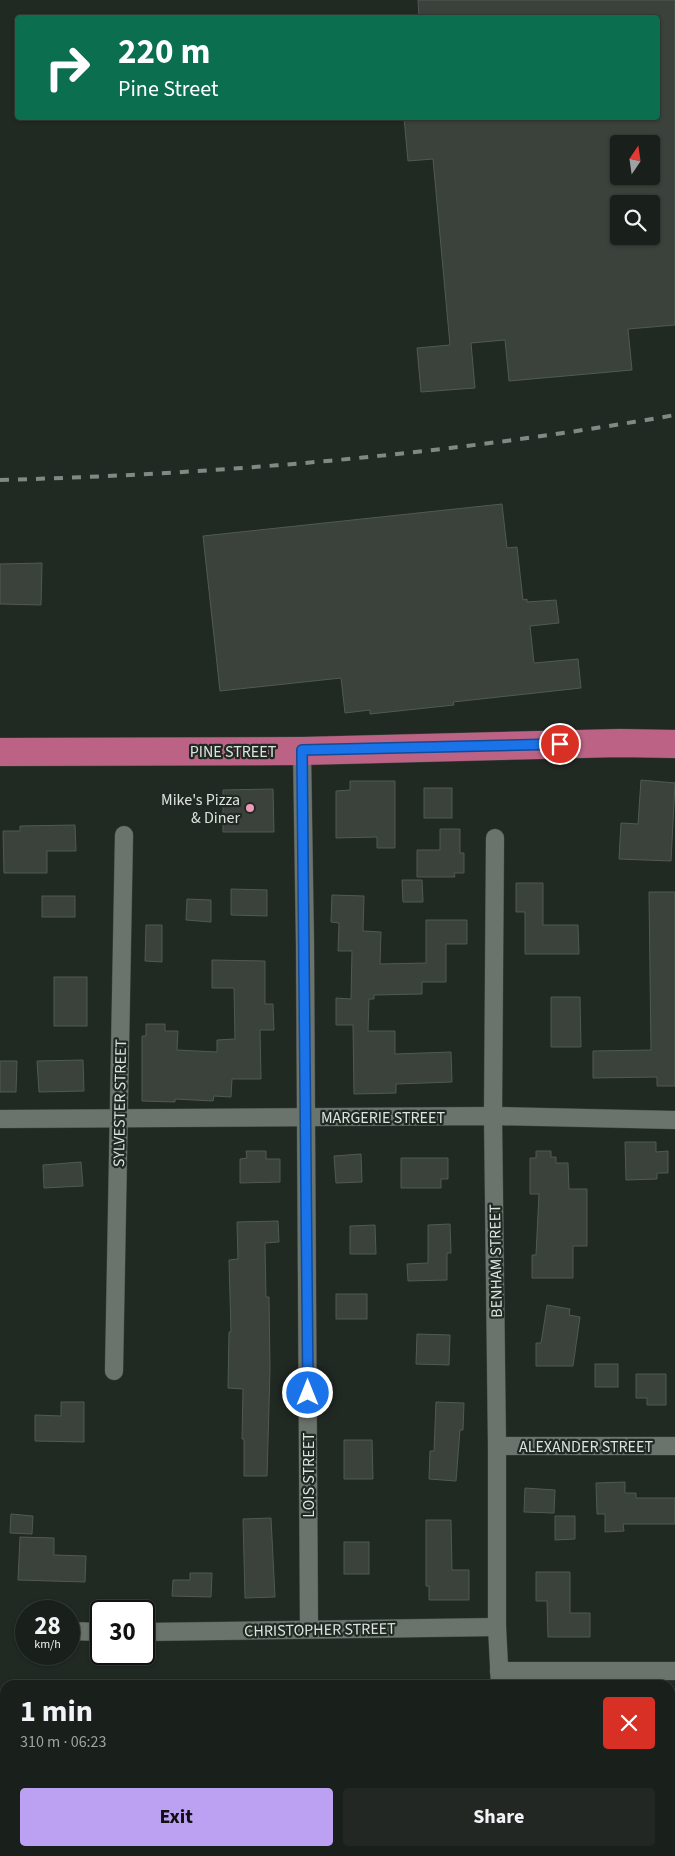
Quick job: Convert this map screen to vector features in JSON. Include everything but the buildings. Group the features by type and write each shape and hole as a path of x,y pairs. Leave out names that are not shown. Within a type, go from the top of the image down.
{"highway":[{"name":"PINE STREET","path":"0,752 302,750 620,743 675,744"}],"street":[{"name":"LOIS STREET","path":"302,750 309,1629"},
{"name":"SYLVESTER STREET","path":"114,1371 124,835"},
{"name":"BENHAM STREET","path":"495,838 493,1116 497,1627 500,1678"},
{"name":"MARGERIE STREET","path":"0,1119 493,1116 675,1120"},
{"name":"ALEXANDER STREET","path":"497,1446 675,1446"},
{"name":"CHRISTOPHER STREET","path":"155,1632 497,1627"},
{"path":"500,1678 675,1671"}],"railway":[{"path":"0,480 169,473 339,460 507,441 675,415"}],"place":[{"name":"Mike's Pizza & Diner","path":"250,808"}],"route":[{"path":"308,1393 302,750 560,744"}]}
